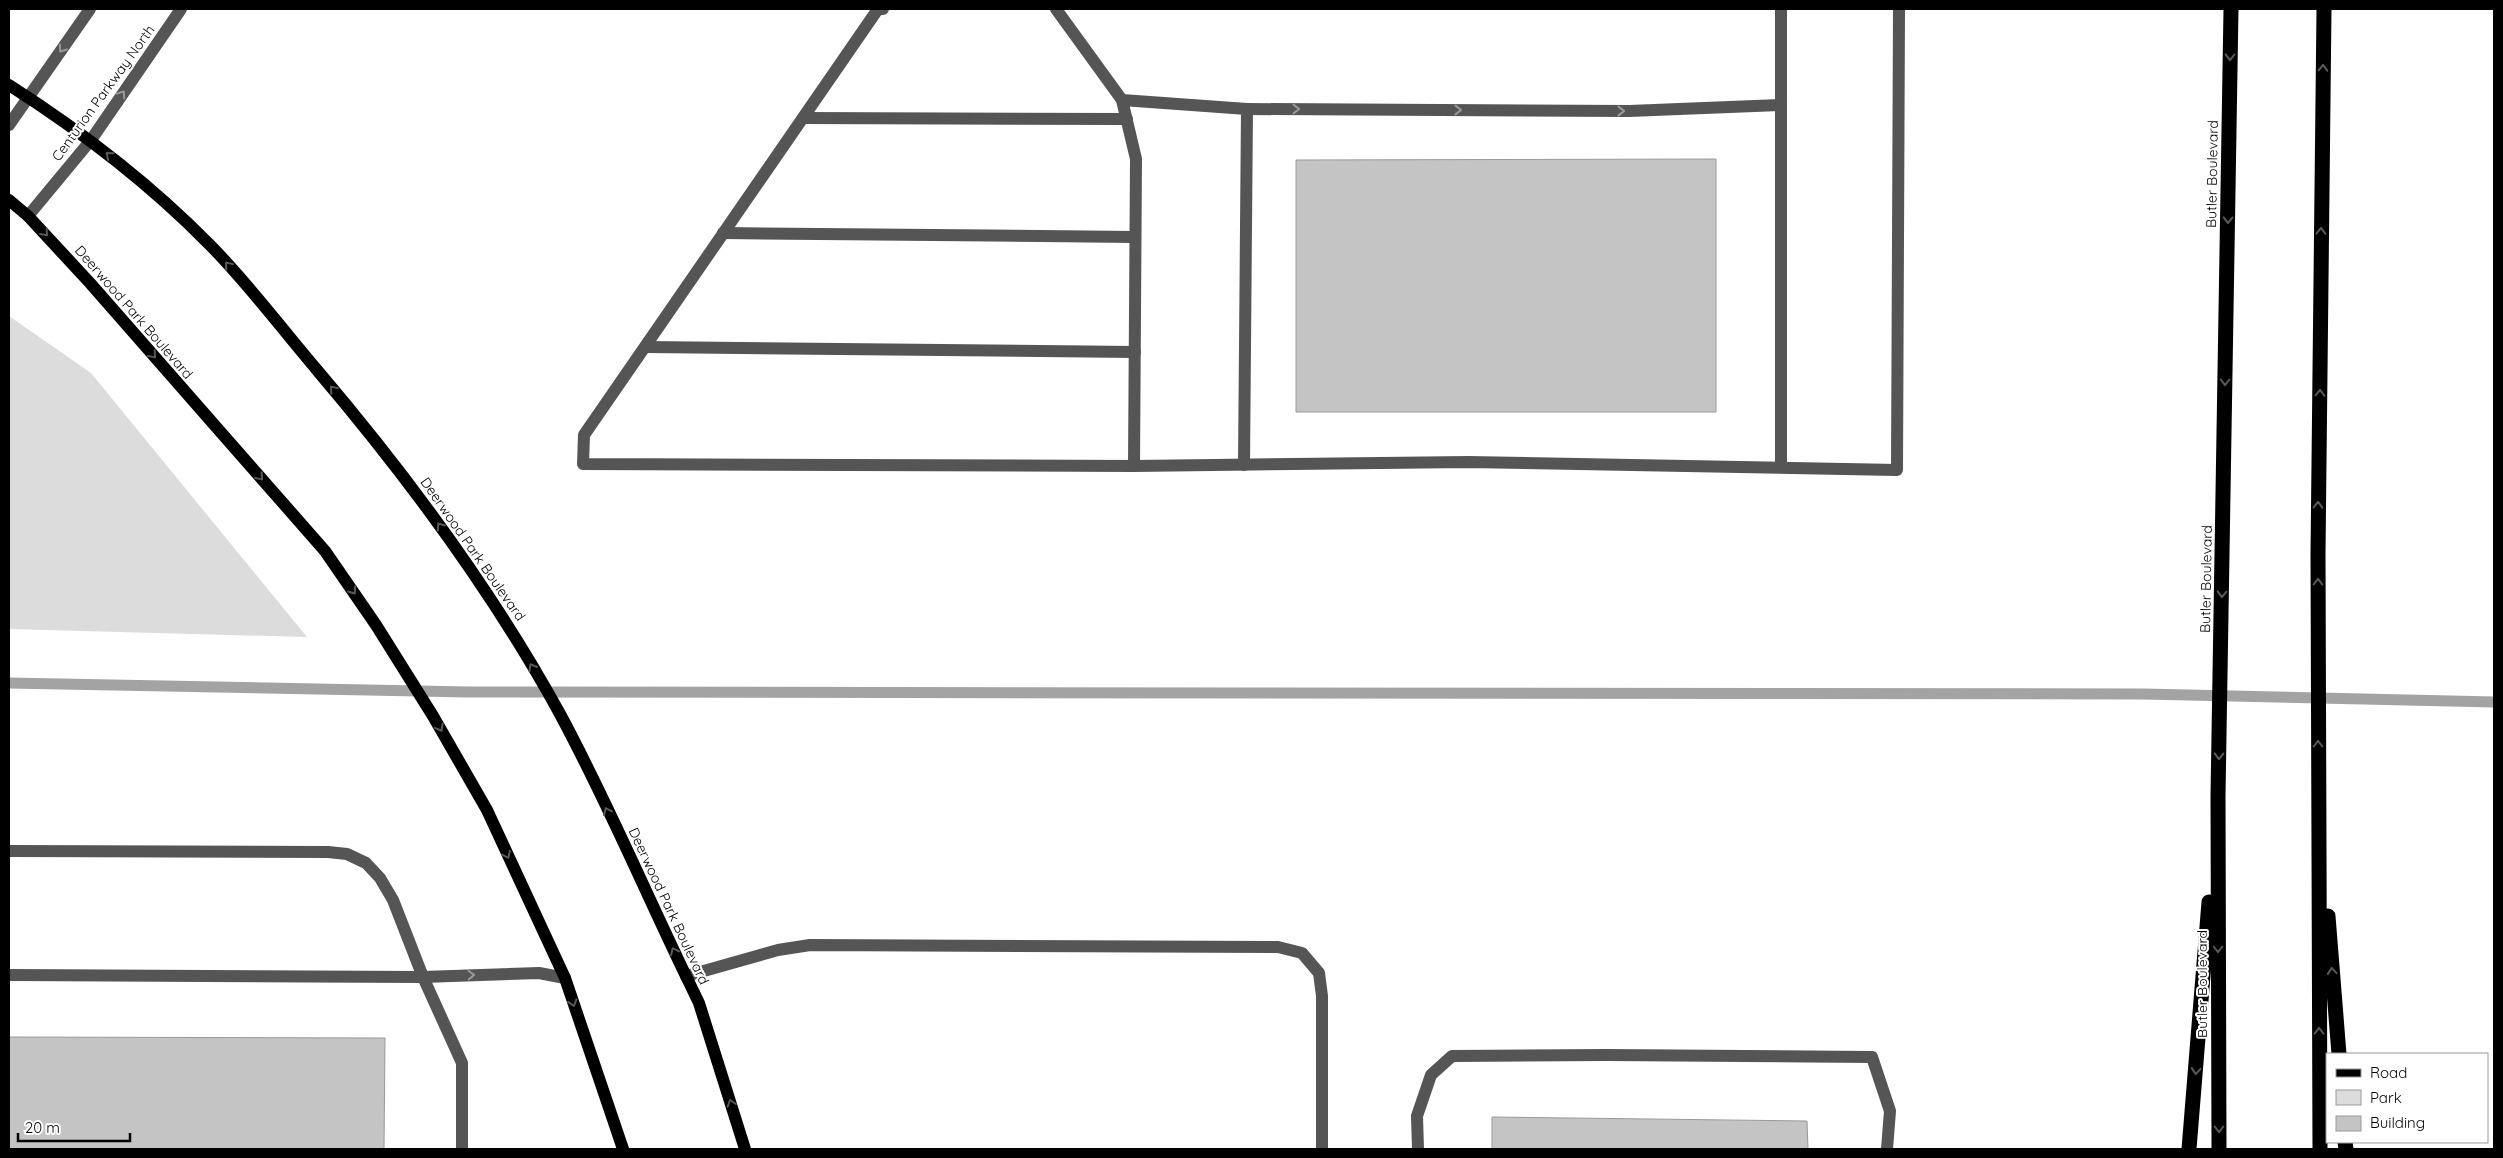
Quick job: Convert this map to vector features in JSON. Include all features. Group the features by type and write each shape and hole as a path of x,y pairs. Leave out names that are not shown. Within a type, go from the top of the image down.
{"highway":[{"name":"Butler Boulevard","path":"2218,1149 2218,796 2231,9"},
{"path":"2320,1149 2318,554 2324,9"},
{"path":"2318,793 2338,1053"},
{"path":"2189,1149 2218,796"}],"main road":[{"name":"Deerwood Park Boulevard","path":"9,85 91,140 150,188 211,245 365,426 414,490 468,566 515,638 560,715 699,1003 745,1149"},
{"name":"Deerwood Park Boulevard","path":"9,200 28,216 325,551 376,625 434,716 487,810 565,978 623,1149"}],"street":[{"path":"9,125 90,9"},
{"name":"Centurion Parkway North","path":"28,216 91,140 180,9"},
{"path":"883,9 878,9 584,435 583,464 1134,466 1468,462 1897,470 1899,9"},
{"path":"1056,9 1122,100 1136,159 1134,466"},
{"path":"1781,9 1781,467"},
{"path":"1122,100 1247,109 1629,111 1780,105"},
{"path":"1244,465 1247,109"},
{"path":"803,118 1127,119"},
{"path":"723,233 1135,236"},
{"path":"646,347 1135,352"},
{"path":"9,851 328,852 348,854 366,863 380,878 393,900 423,977 462,1064 462,1149"},
{"path":"686,976 778,950 810,945 1278,947 1302,953 1319,973 1322,996 1322,1149"},
{"path":"9,975 423,977 539,973 565,978"},
{"path":"1418,1149 1418,1116 1431,1075 1452,1056 1606,1055 1872,1057 1890,1111 1887,1149"}],"green space":[{"path":"9,316 91,373 307,637 9,629"}],"building":[{"path":"1716,159 1716,412 1296,412 1296,160"},
{"path":"9,1037 385,1038 384,1149 9,1149"},
{"path":"1492,1117 1807,1121 1808,1149 1492,1149"}],"waterway":[{"path":"9,683 468,692 2144,694 2494,702"}]}
